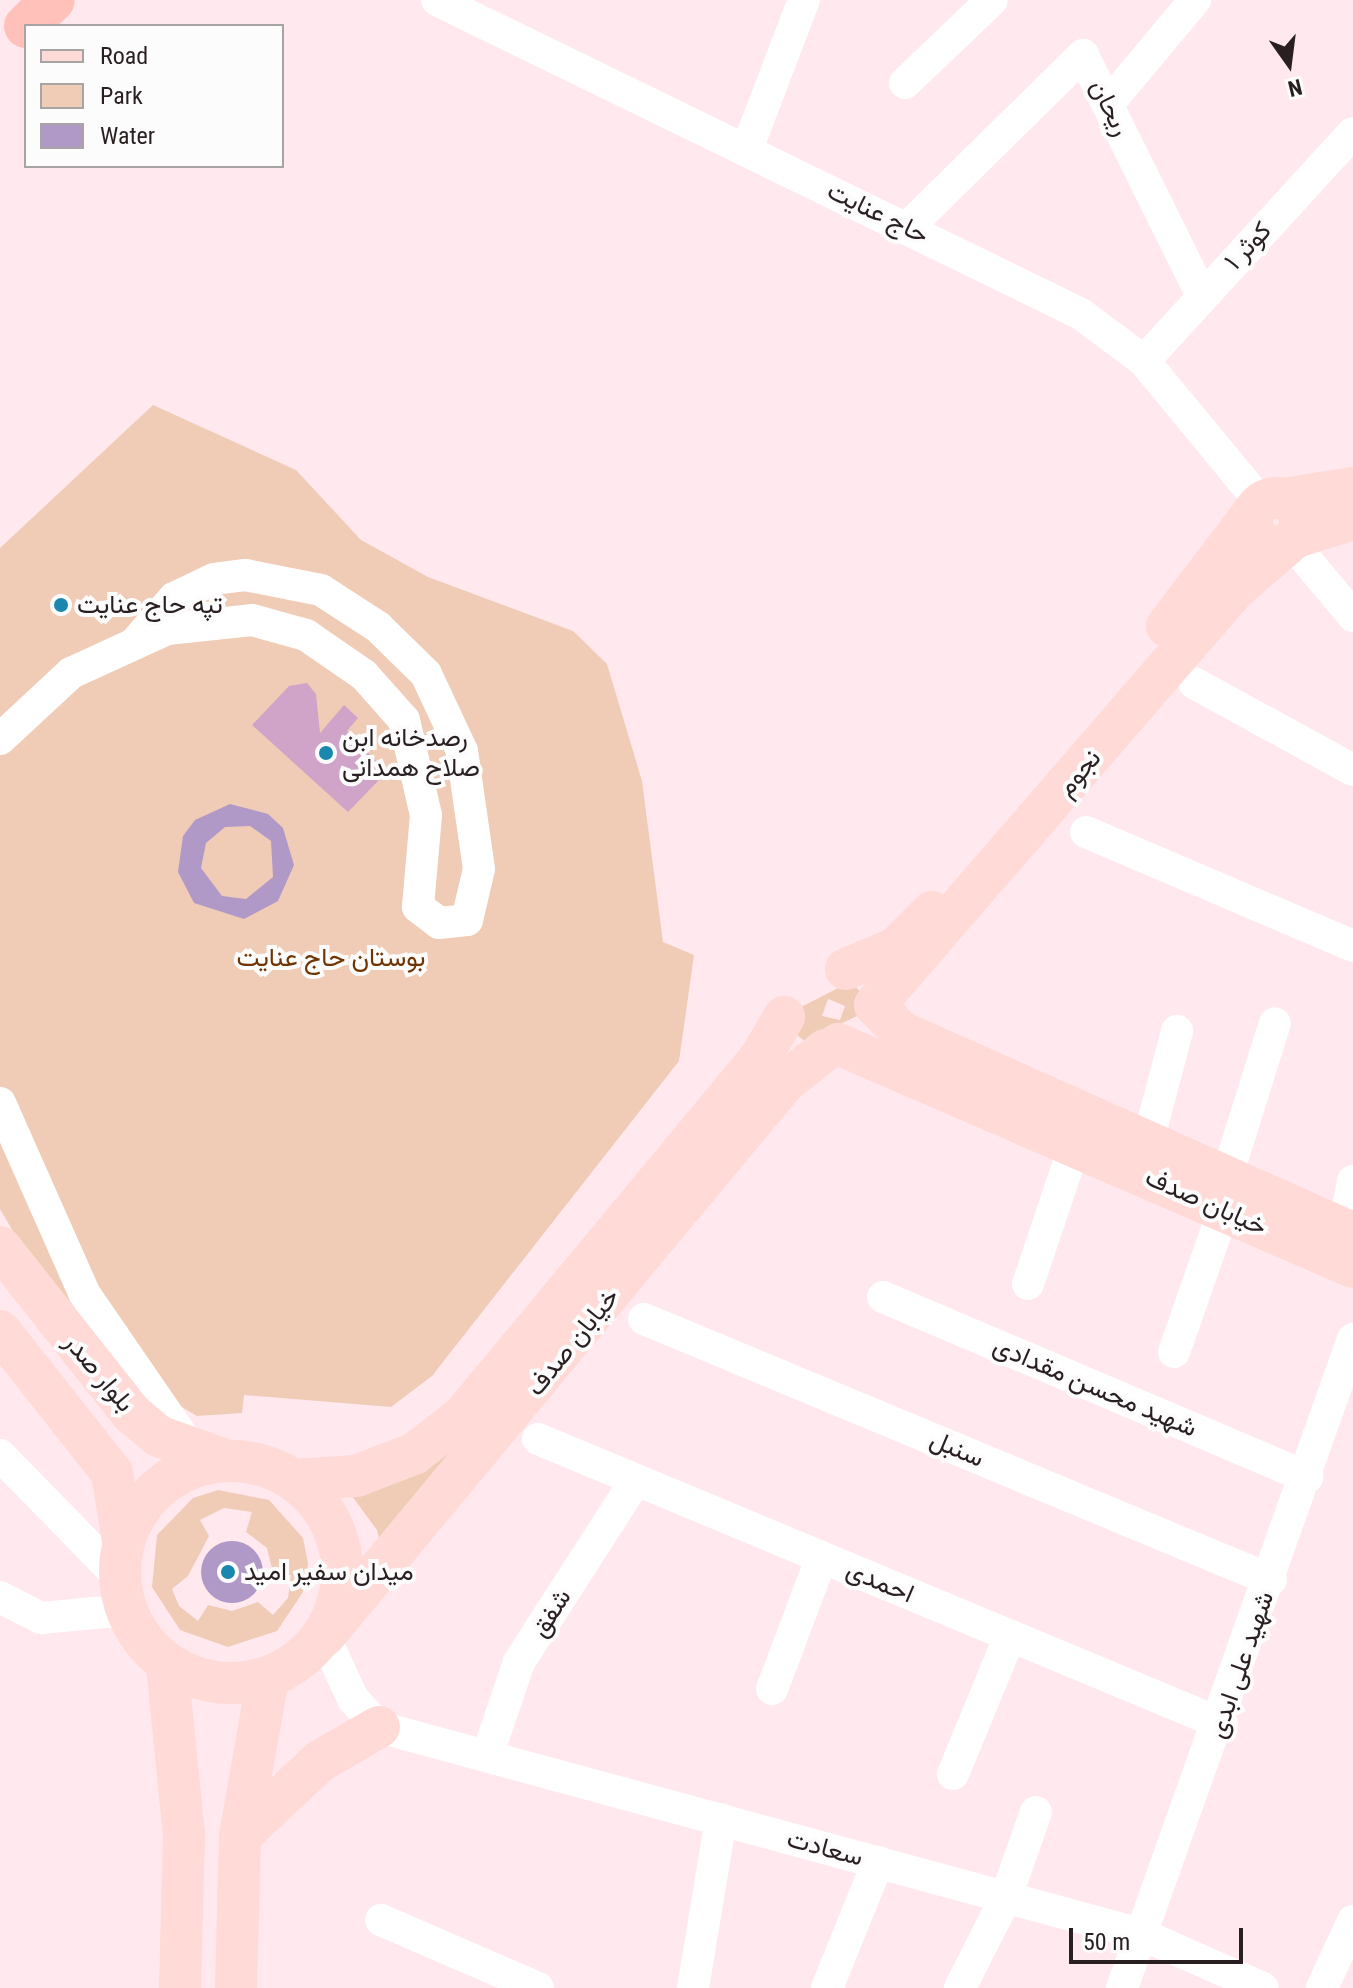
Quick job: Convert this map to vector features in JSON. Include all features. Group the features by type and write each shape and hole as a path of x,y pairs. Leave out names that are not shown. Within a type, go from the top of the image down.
{"highway":[{"path":"28,24 53,0"},
{"path":"0,51 24,28"}],"main road":[{"path":"1279,523 1353,488"},
{"path":"1279,523 1353,519"},
{"name":"نجوم","path":"784,1017 801,991 896,948 921,925 1279,523"},
{"name":"نجوم","path":"831,1047 875,1005 1235,589 1279,523"},
{"name":"خیابان صدف","path":"846,969 872,980 875,1005 901,1032 1148,1141 1226,1193"},
{"path":"784,1017 792,1045 831,1047"},
{"name":"خیابان صدف","path":"295,1480 371,1470 414,1454 463,1416 759,1060 784,1017"},
{"name":"خیابان صدف","path":"324,1636 784,1083 831,1047 1075,1144 1226,1193 1350,1243"},
{"name":"بلوار صدر","path":"0,1247 131,1413 211,1456"},
{"name":"بلوار صدر","path":"0,1331 112,1473 122,1575"},
{"path":"167,1665 222,1683 268,1678 299,1661 324,1636 339,1604 337,1535 295,1480 211,1456 163,1484 122,1575 167,1665 184,1834 180,1988"},
{"path":"236,1988 240,1836 268,1678"},
{"path":"240,1836 320,1761 379,1727"}],"street":[{"name":"حاج عنایت","path":"437,0 1081,314 1144,361 1353,616"},
{"path":"747,149 804,0"},
{"path":"905,83 992,0"},
{"path":"1108,104 1195,0"},
{"name":"ریحان","path":"907,228 1083,55 1202,296"},
{"name":"کوثر ۱","path":"1144,361 1353,133"},
{"path":"0,739 71,673 134,644 191,624 252,620 306,635 364,675 404,720 423,777 418,907 439,923 467,920 479,869 462,751 426,674 378,627 321,590 245,575 214,579 174,598 134,644"},
{"path":"1194,683 1353,770"},
{"path":"1086,832 1353,946"},
{"path":"1174,1352 1226,1193 1275,1023"},
{"path":"1148,1141 1177,1031"},
{"path":"0,1103 84,1293 211,1456"},
{"path":"1028,1284 1075,1144"},
{"path":"1350,1243 1353,1181"},
{"name":"شهید محسن مقدادی","path":"883,1297 1307,1477"},
{"name":"سنبل","path":"644,1319 1271,1580"},
{"name":"شهید علی ابدی","path":"1122,1988 1222,1724 1353,1339"},
{"name":"احمدی","path":"538,1439 1222,1724"},
{"path":"0,1597 41,1618 122,1575 5,1470"},
{"name":"شفق","path":"487,1756 519,1662 636,1480"},
{"path":"772,1689 822,1557"},
{"path":"324,1636 353,1699 379,1727"},
{"path":"953,1774 1010,1636"},
{"name":"سعادت","path":"379,1727 1141,1934 1263,1988"},
{"path":"960,1988 1006,1897 1036,1812"},
{"path":"693,1988 721,1819"},
{"path":"827,1988 878,1862"},
{"path":"381,1920 538,1988"},
{"path":"1322,1988 1353,1921"}],"green space":[{"name":"بوستان حاج عنایت","path":"153,405 296,470 361,540 428,577 573,631 607,664 642,781 663,942 694,955 679,1061 432,1376 391,1407 244,1395 242,1413 197,1416 139,1382 37,1272 0,1209 0,548"},
{"path":"850,982 864,995 859,1015 805,1041 797,1035 801,1007","holes":["828,999 845,1006 840,1020 822,1016"]},
{"path":"470,1433 381,1547 377,1530 349,1492"},
{"path":"218,1490 269,1500 303,1538 308,1563 305,1589 277,1631 228,1647 180,1630 152,1587 157,1535 193,1498","holes":["224,1508 252,1512 246,1532 267,1548 273,1573 291,1575 288,1598 273,1615 258,1602 232,1611 208,1605 198,1621 179,1606 172,1589 188,1576 209,1536 200,1520"]}],"water":[{"path":"230,804 268,814 283,828 294,865 278,901 244,919 194,903 178,872 183,836 195,820","holes":["250,826 271,841 273,877 246,899 222,896 201,868 206,843 225,827"]},
{"path":"232,1541 254,1550 263,1572 254,1594 232,1603 210,1594 201,1572 210,1550"}],"building":[{"name":"رصدخانه ابن صلاح همدانی","path":"307,683 316,694 320,733 344,705 358,718 347,731 380,765 379,780 348,812 252,725 289,686"}],"place":[{"name":"تپه حاج عنایت","path":"61,605"},
{"name":"رصدخانه ابن صلاح همدانی","path":"326,753"},
{"name":"میدان سفیر امید","path":"228,1572"}]}
